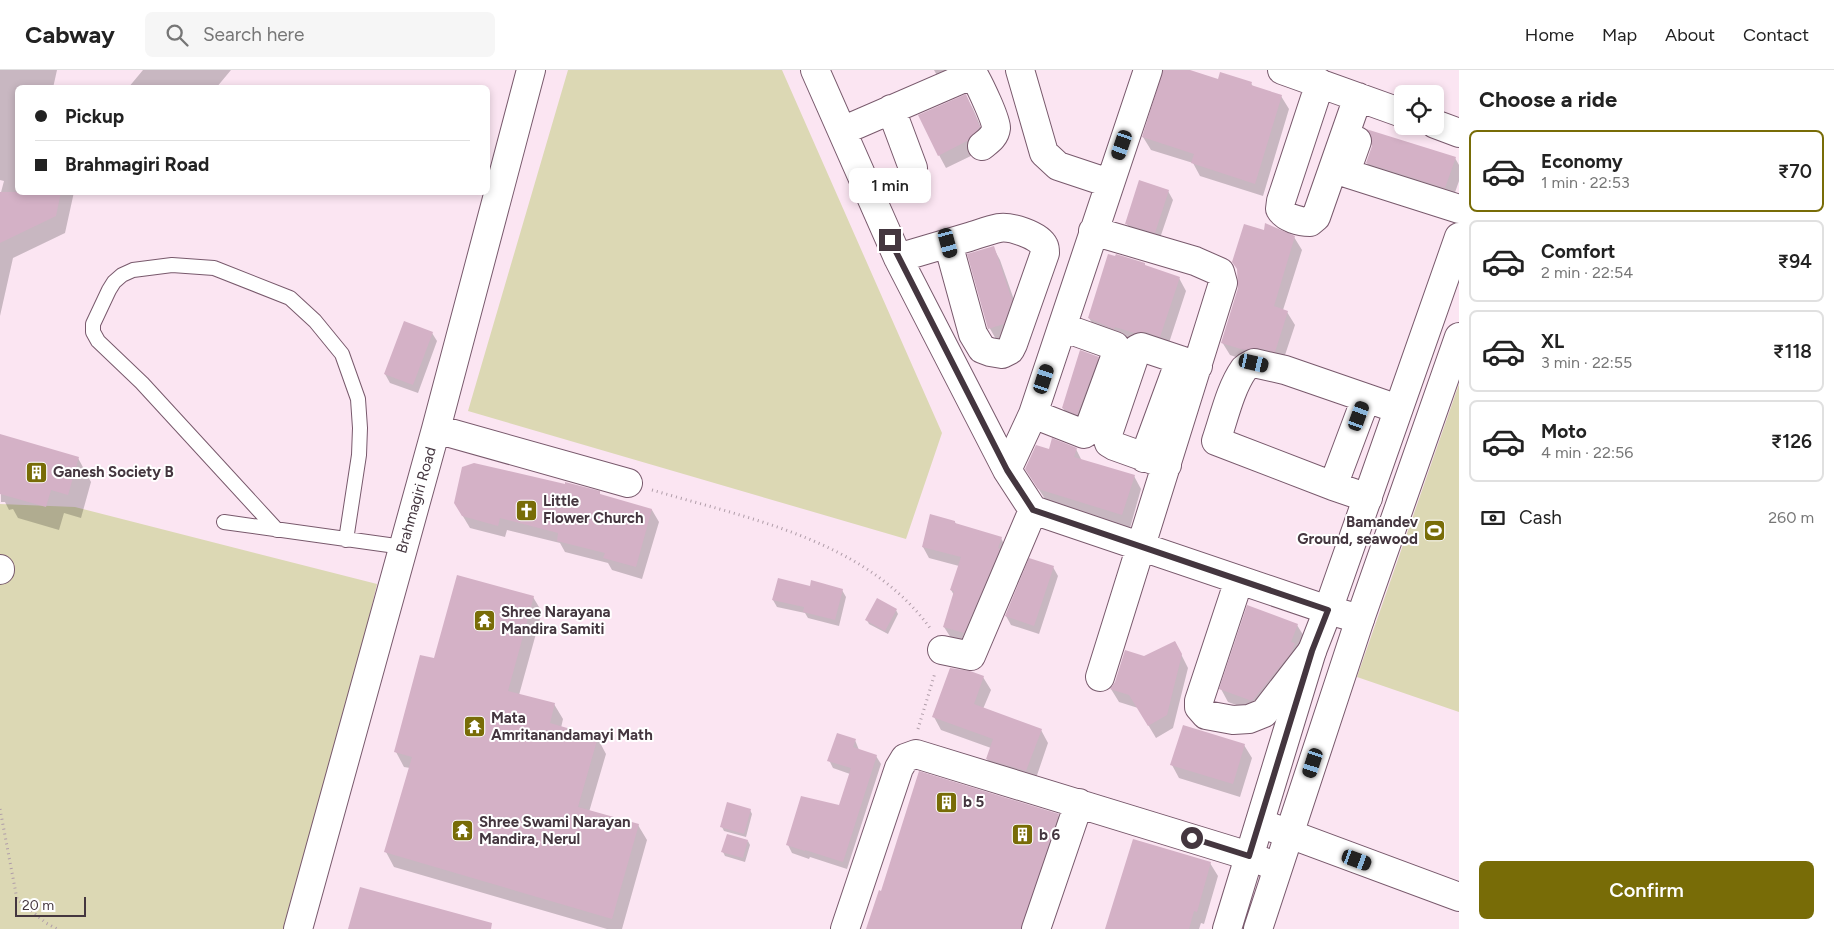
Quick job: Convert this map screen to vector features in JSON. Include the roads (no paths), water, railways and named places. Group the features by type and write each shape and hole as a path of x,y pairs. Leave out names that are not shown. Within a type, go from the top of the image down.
{"street":[{"name":"Brahmagiri Road","path":"298,929 436,429 530,70"},
{"path":"1020,70 1030,122 1044,153 1058,166 1109,183"},
{"path":"1007,470 1040,417 1070,329 1089,243 1148,70"},
{"path":"1282,70 1394,109"},
{"path":"817,71 898,258 1007,470 1033,510 1328,610 1360,619"},
{"path":"842,130 969,76 975,77 996,126 992,138 982,146"},
{"path":"1320,84 1281,201 1280,209 1283,214 1290,217 1310,222 1316,216 1365,99"},
{"path":"1365,99 1347,169 1349,174 1459,209"},
{"path":"891,110 913,168"},
{"path":"1444,127 1459,133"},
{"path":"898,258 948,243 1000,228 1009,228 1026,233 1040,240 1044,245 1046,253 1010,350 1002,354 982,349 973,334 948,243"},
{"path":"1227,929 1312,651 1368,498 1459,237"},
{"path":"1060,245 1089,243 1195,261 1220,272 1223,283 1189,363 1156,462 1142,546 1100,677"},
{"path":"1040,417 1084,434 1088,432 1114,360 1115,346 1070,329"},
{"path":"1258,929 1360,619 1459,336"},
{"path":"1156,462 1114,446 1109,443 1107,437 1137,349 1141,348 1189,363"},
{"path":"1156,462 1179,426 1189,363"},
{"path":"1216,441 1231,396 1240,376 1245,367 1254,363 1285,370 1398,409"},
{"path":"1333,486 1366,398"},
{"path":"1179,426 1368,498"},
{"path":"436,429 628,483"},
{"path":"942,650 971,656 1033,510"},
{"path":"1239,580 1199,701 1199,707 1206,715 1233,720 1249,719 1264,712 1312,651"},
{"path":"845,929 899,768 905,758 910,755 922,755 1249,856 1277,867"},
{"path":"1036,929 1079,803"},
{"path":"1260,823 1459,897"}],"lane":[{"path":"277,530 142,383 98,341 93,332 93,324 109,290 122,275 133,270 172,265 214,268 290,298 315,321 342,354 358,399 359,455 346,540"},
{"path":"224,522 403,547"}],"place":[{"name":"Ganesh Society B","path":"37,472"},
{"name":"Little Flower Church","path":"527,510"},
{"name":"Bamandev Ground, seawood","path":"1434,531"},
{"name":"Shree Narayana Mandira Samiti","path":"485,621"},
{"name":"Mata Amritanandamayi Math","path":"475,727"},
{"name":"b 5","path":"947,802"},
{"name":"Shree Swami Narayan Mandira, Nerul","path":"463,831"},
{"name":"b 6","path":"1023,835"}]}
